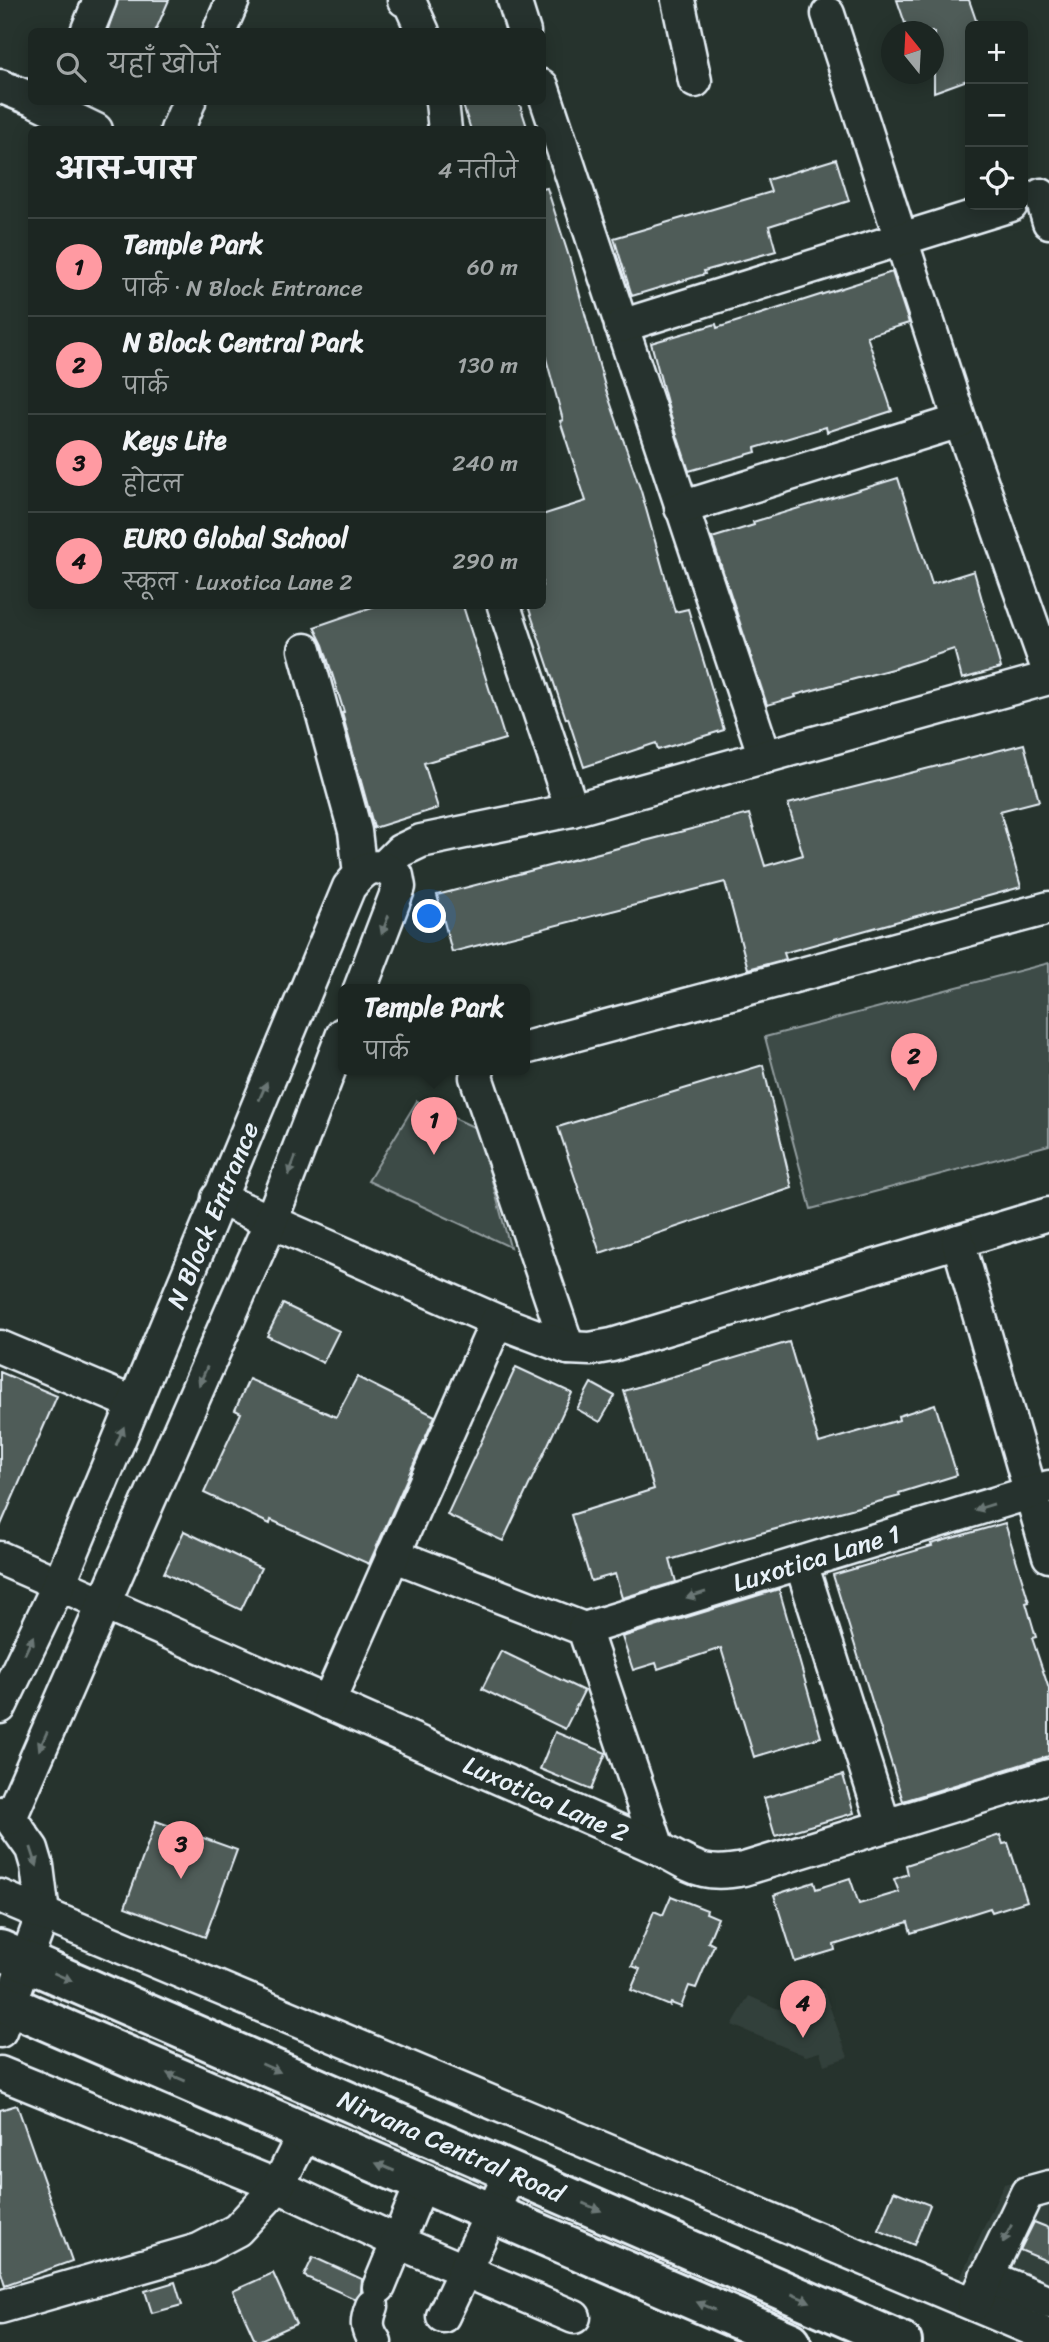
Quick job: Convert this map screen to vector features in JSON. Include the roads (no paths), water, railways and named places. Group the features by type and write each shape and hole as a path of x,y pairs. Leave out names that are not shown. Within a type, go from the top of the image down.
{"main road":[{"name":"Nirvana Central Road","path":"13,1955 902,2342"},
{"name":"Nirvana Central Road","path":"3,2012 306,2132 792,2342"}],"street":[{"path":"89,28 100,0"},
{"path":"221,28 233,0"},
{"path":"404,0 411,3 421,28"},
{"path":"514,0 523,28"},
{"path":"678,0 695,81"},
{"path":"828,14 960,421 1037,595 1049,672"},
{"path":"0,86 28,97"},
{"path":"546,98 765,757"},
{"path":"44,105 88,126"},
{"path":"179,126 188,105"},
{"path":"442,105 445,126"},
{"path":"621,326 995,210"},
{"path":"681,508 960,421"},
{"path":"504,609 572,810"},
{"path":"305,650 355,831 372,870"},
{"path":"372,870 421,841 572,810 1049,678"},
{"path":"362,984 399,887 397,876 372,870"},
{"name":"N Block Entrance","path":"0,1707 59,1584 349,887 372,870"},
{"path":"530,1047 1049,908"},
{"name":"N Block Entrance","path":"5,1815 104,1603 271,1222 338,1047"},
{"path":"476,1075 568,1348"},
{"path":"218,1198 497,1321 568,1348 590,1349 612,1345 1049,1214"},
{"path":"958,1241 1040,1490 1049,1556"},
{"path":"328,1703 497,1321"},
{"path":"0,1347 133,1403"},
{"name":"Luxotica Lane 1","path":"584,1629 1040,1490"},
{"path":"393,1555 584,1629 658,1849"},
{"name":"Luxotica Lane 2","path":"0,1559 658,1849 698,1870 719,1874 744,1869 1049,1776"},
{"path":"801,1563 884,1825"},
{"path":"3,2012 13,1955 43,1914 32,1849 5,1815"},
{"path":"0,1896 980,2290 1049,2336"},
{"path":"0,2073 278,2186 398,2242 574,2317"},
{"path":"0,2308 198,2250 221,2240 237,2230 278,2186 306,2132"},
{"path":"436,2331 511,2172"},
{"path":"375,2342 367,2331 368,2318 422,2183"},
{"path":"980,2290 1027,2193 1049,2187"},
{"path":"980,2290 1049,2302"}],"place":[{"name":"N Block Central Park","path":"914,1091"},
{"name":"Temple Park","path":"434,1155"},
{"name":"Keys Lite","path":"181,1879"},
{"name":"EURO Global School","path":"803,2038"}]}
